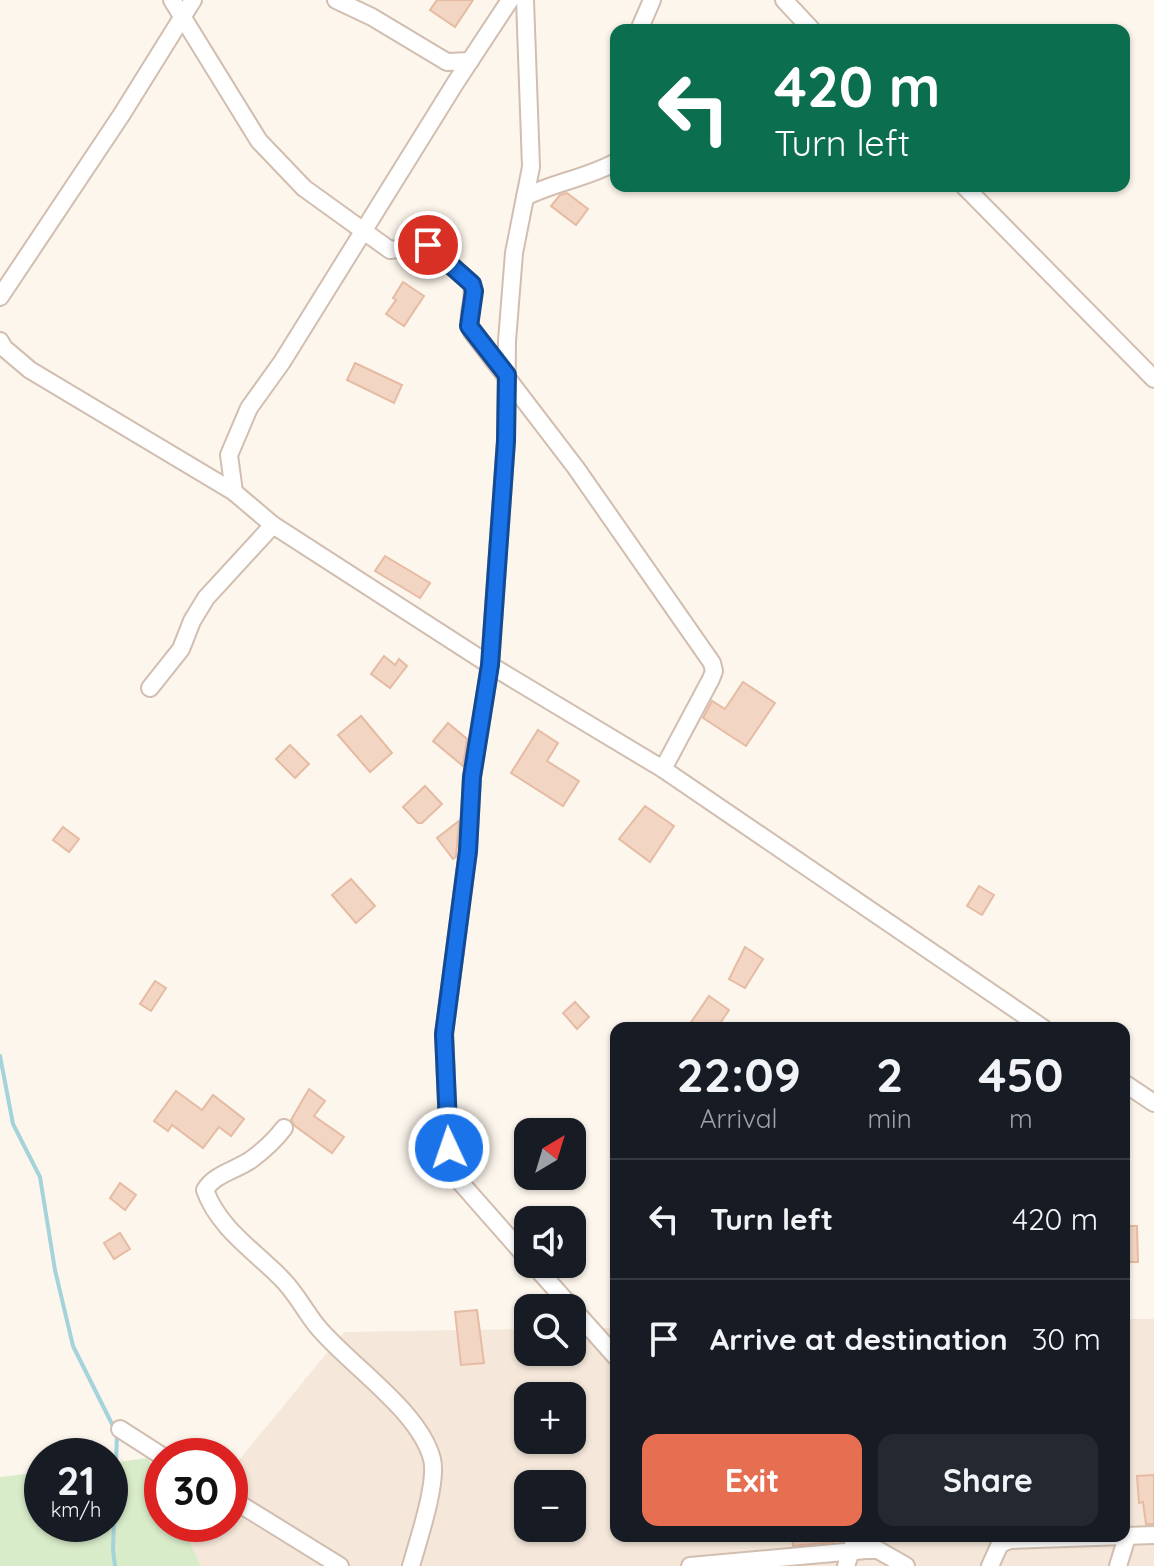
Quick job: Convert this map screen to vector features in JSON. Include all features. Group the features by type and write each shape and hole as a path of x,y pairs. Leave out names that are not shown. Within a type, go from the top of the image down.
{"street":[{"path":"172,0 259,141 304,188 390,250 428,245 467,277 474,291 469,326 576,468 712,663 714,671 711,679 663,769"},
{"path":"0,296 122,114 193,0"},
{"path":"336,0 372,17 447,62 470,61"},
{"path":"234,492 229,455 249,408 282,362 510,0"},
{"path":"514,1243 461,1183 449,1148 444,1034 468,851 472,777 490,665 500,555 507,341 514,253 531,167 525,0"},
{"path":"642,24 652,0"},
{"path":"784,0 806,24"},
{"path":"447,62 456,82"},
{"path":"525,197 546,186 610,165"},
{"path":"970,192 1154,379"},
{"path":"0,341 30,370 234,492 273,525 490,665 663,769 1034,1022"},
{"path":"150,688 181,649 192,621 206,598 273,525"},
{"path":"1130,1087 1154,1103"},
{"path":"284,1128 273,1142 250,1160 209,1182 205,1190 209,1203 230,1231 286,1283 317,1326 407,1415 421,1437 432,1459 432,1481 411,1566"},
{"path":"545,1278 610,1350"},
{"path":"120,1429 144,1444"},
{"path":"248,1509 340,1566"},
{"path":"1130,1537 1154,1535"},
{"path":"990,1566 1000,1544 1005,1542"},
{"path":"1118,1566 1125,1542"},
{"path":"690,1566 878,1550 906,1566"}],"shaded area":[{"path":"1130,1319 1154,1319 1154,1566 153,1566 172,1542 248,1542 248,1449 344,1332 514,1329 514,1366 586,1366 586,1328 610,1328 610,1542 1130,1542"}],"green space":[{"path":"144,1459 144,1542 190,1542 201,1566 0,1566 0,1477 24,1474 24,1542 128,1542 128,1461"}],"building":[{"path":"437,0 473,0 455,27 430,10"},
{"path":"567,193 588,209 576,225 551,206 560,195"},
{"path":"403,282 424,296 404,326 386,314"},
{"path":"355,363 402,385 394,403 347,380"},
{"path":"385,556 430,583 420,598 375,571"},
{"path":"384,656 395,665 399,659 407,666 390,688 371,674"},
{"path":"743,682 775,703 746,746 703,718 712,701 725,709"},
{"path":"361,716 392,753 370,772 338,735"},
{"path":"448,723 467,739 463,766 433,741"},
{"path":"538,730 558,743 547,761 579,781 563,806 511,773"},
{"path":"290,745 309,764 295,778 276,759"},
{"path":"425,786 442,804 422,823 418,823 403,807"},
{"path":"645,806 674,826 650,862 619,839"},
{"path":"459,821 456,857 453,859 437,838"},
{"path":"63,827 79,839 69,852 53,840"},
{"path":"351,879 375,906 356,923 332,895"},
{"path":"979,886 994,895 982,915 967,906"},
{"path":"745,947 763,959 745,988 729,979"},
{"path":"155,981 166,988 151,1011 140,1004"},
{"path":"709,996 729,1010 721,1022 691,1022"},
{"path":"575,1002 589,1017 577,1029 563,1013"},
{"path":"309,1089 325,1101 314,1116 344,1137 332,1153 291,1120"},
{"path":"176,1091 202,1110 213,1095 244,1119 231,1136 219,1127 203,1148 172,1125 168,1131 154,1121"},
{"path":"120,1183 136,1195 125,1210 110,1198"},
{"path":"1130,1226 1137,1226 1138,1262 1130,1262"},
{"path":"120,1233 130,1249 114,1259 104,1243"},
{"path":"477,1310 484,1363 461,1365 455,1312"},
{"path":"1154,1475 1154,1524 1146,1524 1143,1502 1139,1503 1137,1476"},
{"path":"793,1542 834,1542 793,1546"}],"waterway":[{"path":"0,1056 13,1124 40,1177 55,1270 73,1346 117,1434 115,1566"}],"route":[{"path":"428,245 472,284 474,291 469,326 507,375 500,555 490,665 472,777 468,851 444,1034 449,1148"}]}
